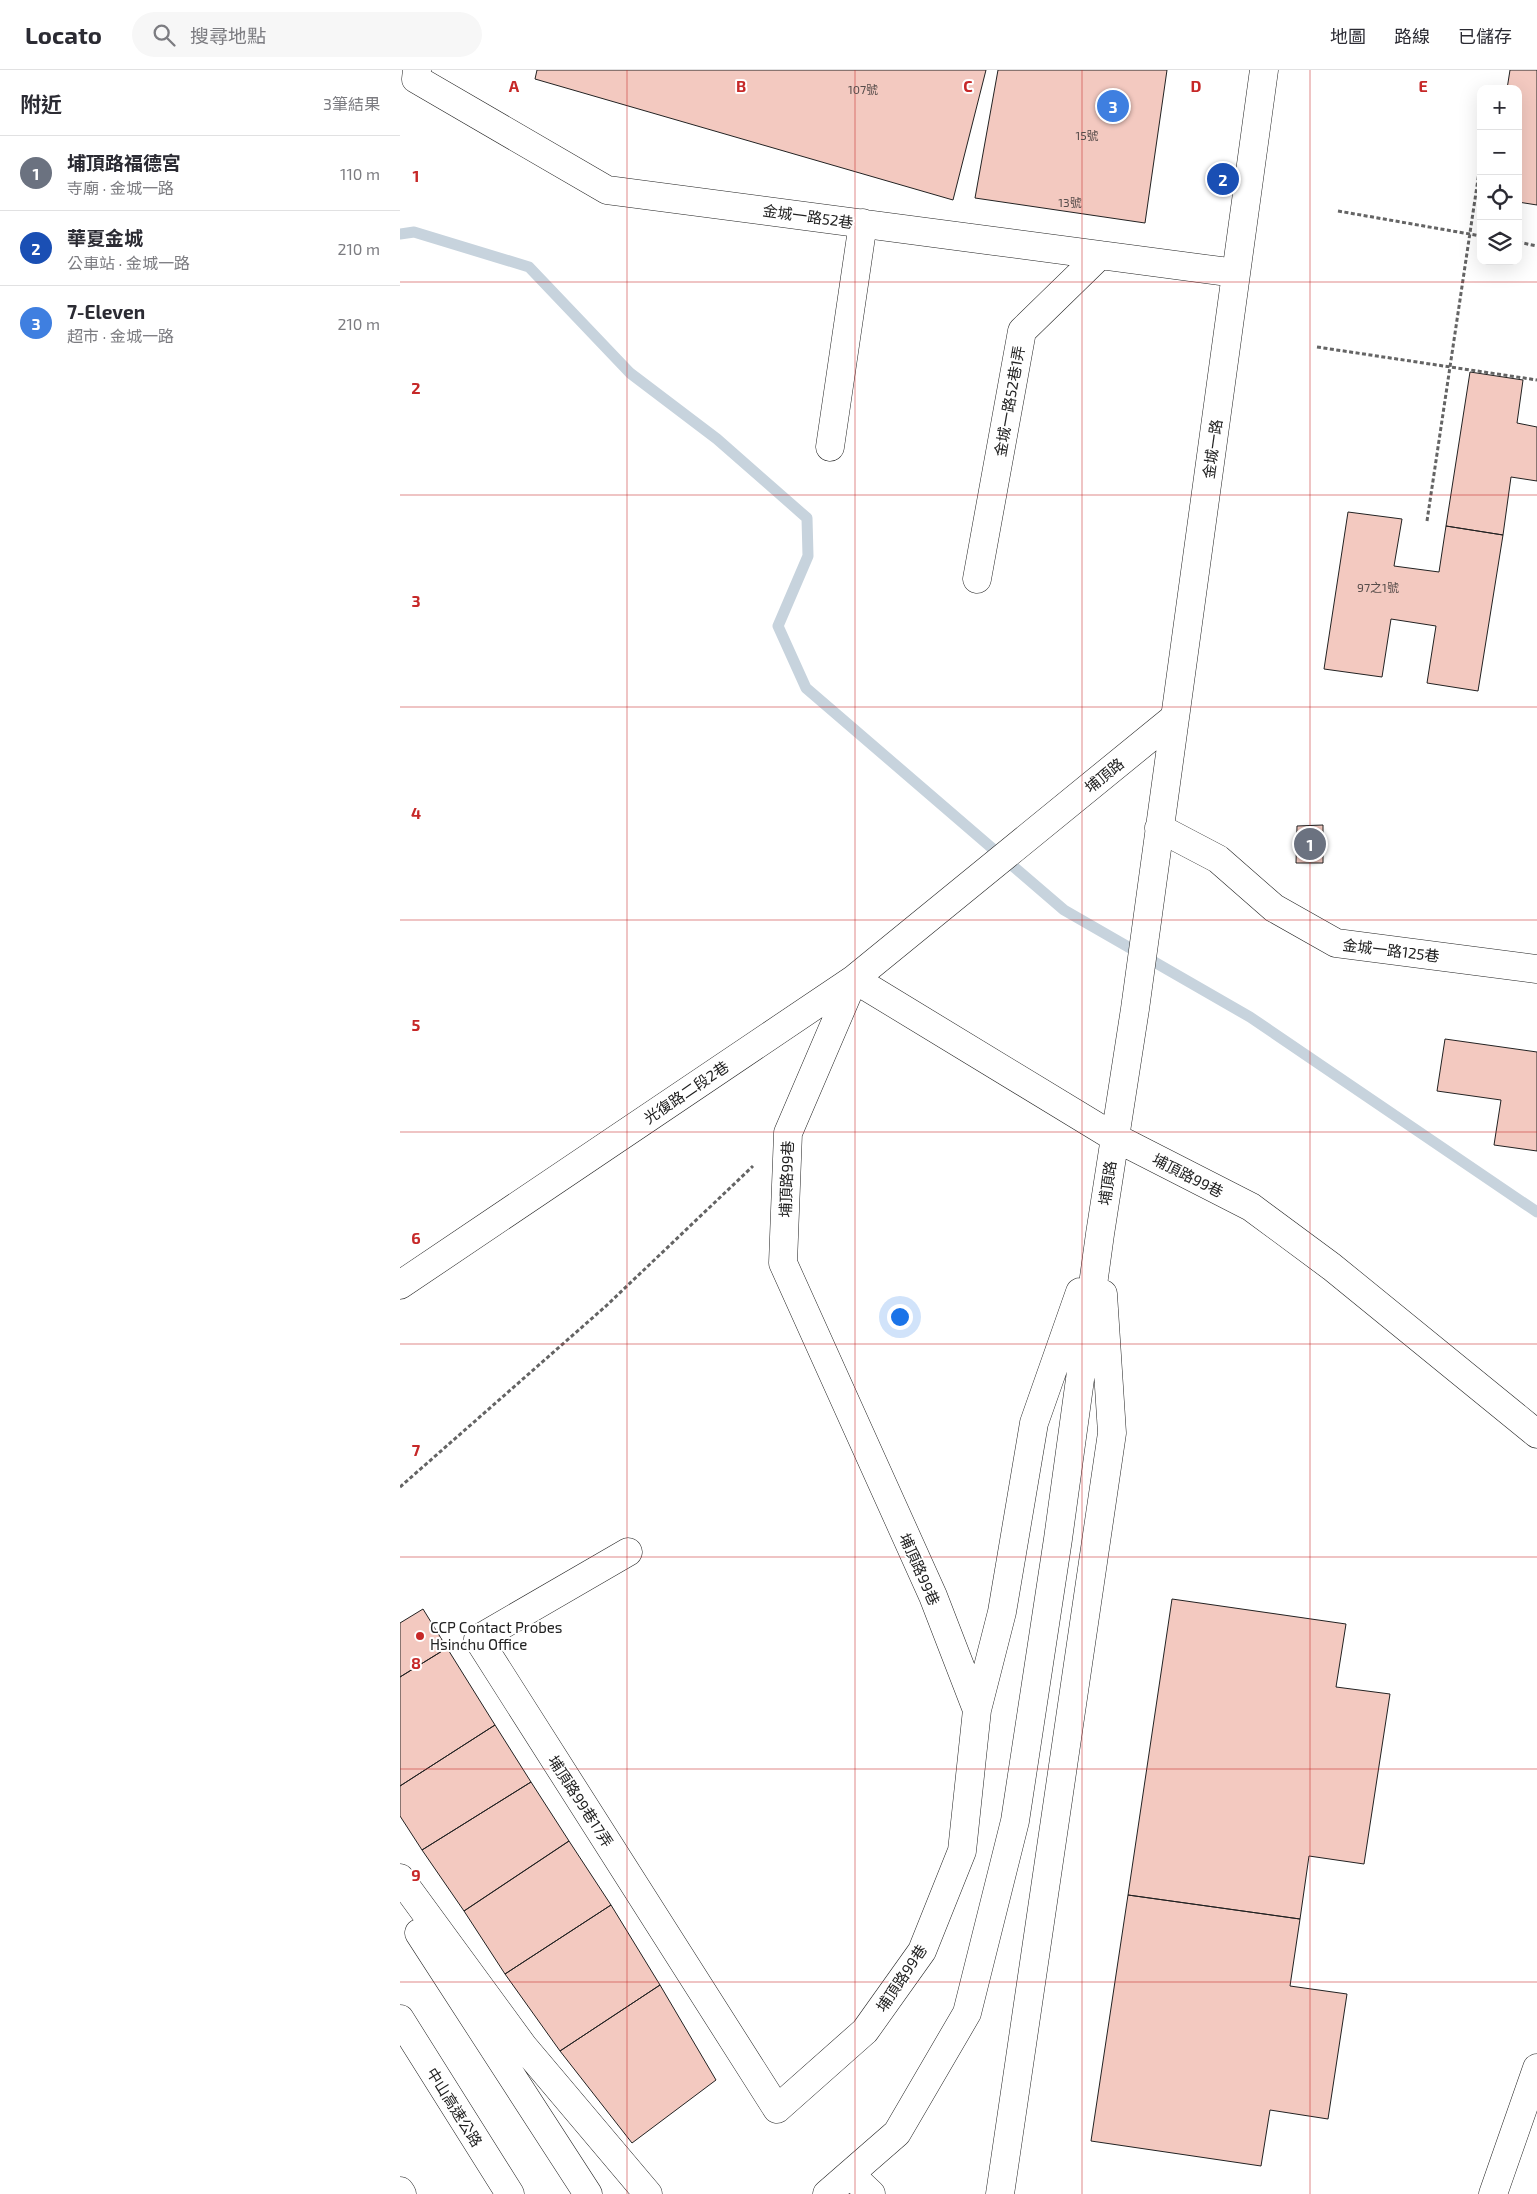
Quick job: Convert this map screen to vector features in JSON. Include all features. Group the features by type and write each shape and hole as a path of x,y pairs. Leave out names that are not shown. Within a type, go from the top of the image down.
{"main road":[{"name":"金城一路52巷","path":"417,70 416,79 607,190 1236,273"},
{"name":"金城一路","path":"1159,828 1264,70"},
{"path":"830,447 863,223"},
{"name":"金城一路52巷1弄","path":"977,579 1022,331 1100,255"},
{"name":"埔頂路","path":"965,889 1174,718"},
{"name":"埔頂路","path":"827,2194 897,2133 966,2013 1015,1821 1058,1539 1114,1137 1135,1009 1159,828"},
{"name":"金城一路125巷","path":"1159,828 1218,859 1274,908 1336,942 1537,969"},
{"name":"光復路二段2巷","path":"400,1285 854,980 965,889"},
{"name":"埔頂路99巷","path":"777,2109 864,2030 922,1952 962,1851 977,1710 933,1596 783,1263 788,1133 854,980 1114,1137 1251,1207 1332,1267 1537,1434"},
{"path":"977,1710 1002,1612 1034,1423 1100,1234"},
{"path":"1000,2194 1112,1433 1100,1234"},
{"name":"埔頂路99巷17弄","path":"628,1552 478,1639 777,2109"},
{"path":"400,1878 522,2046 648,2194"},
{"path":"400,1903 588,2194"},
{"name":"中山高速公路","path":"400,2019 510,2194"},
{"path":"1493,2194 1537,2068"},
{"path":"850,2174 871,2194"}],"path":[{"path":"1428,521 1468,234 1478,175"},
{"path":"1338,211 1477,235"},
{"path":"1522,243 1537,246"},
{"path":"1317,347 1537,380"},
{"path":"400,1487 606,1306 788,1133"}],"building":[{"path":"537,70 986,70 953,200 535,79"},
{"path":"998,70 1167,70 1145,223 975,198"},
{"path":"1510,70 1537,70 1537,205 1522,203 1522,85 1508,85"},
{"path":"1470,372 1523,380 1517,423 1537,427 1537,481 1511,477 1503,535 1446,526"},
{"path":"1348,512 1402,519 1394,566 1439,572 1446,526 1503,535 1478,691 1427,683 1436,626 1391,619 1382,677 1324,669"},
{"path":"1323,825 1323,863 1296,863 1297,826"},
{"path":"1445,1039 1537,1052 1537,1151 1494,1145 1501,1100 1437,1091"},
{"path":"1172,1599 1346,1624 1336,1687 1390,1694 1364,1864 1309,1856 1300,1919 1128,1895"},
{"name":"CCP Contact Probes Hsinchu Office","path":"423,1609 447,1648 400,1677 400,1623"},
{"path":"447,1648 495,1725 400,1786 400,1677"},
{"path":"495,1725 531,1782 422,1850 400,1816 400,1786"},
{"path":"531,1782 569,1841 464,1911 422,1850"},
{"path":"569,1841 611,1905 505,1974 464,1911"},
{"path":"1128,1895 1300,1919 1290,1986 1347,1994 1328,2119 1270,2110 1261,2166 1091,2141"},
{"path":"611,1905 660,1985 560,2051 505,1974"},
{"path":"660,1985 716,2080 632,2143 560,2051"}],"waterway":[{"path":"400,234 414,232 529,267 630,373 717,439 807,518 808,556 778,626 806,688 1064,910 1250,1017 1537,1212"}],"place":[{"name":"7-Eleven","path":"1113,106"},
{"name":"華夏金城","path":"1223,179"},
{"name":"埔頂路福德宮","path":"1310,844"},
{"name":"CCP Contact Probes Hsinchu Office","path":"420,1636"}]}
